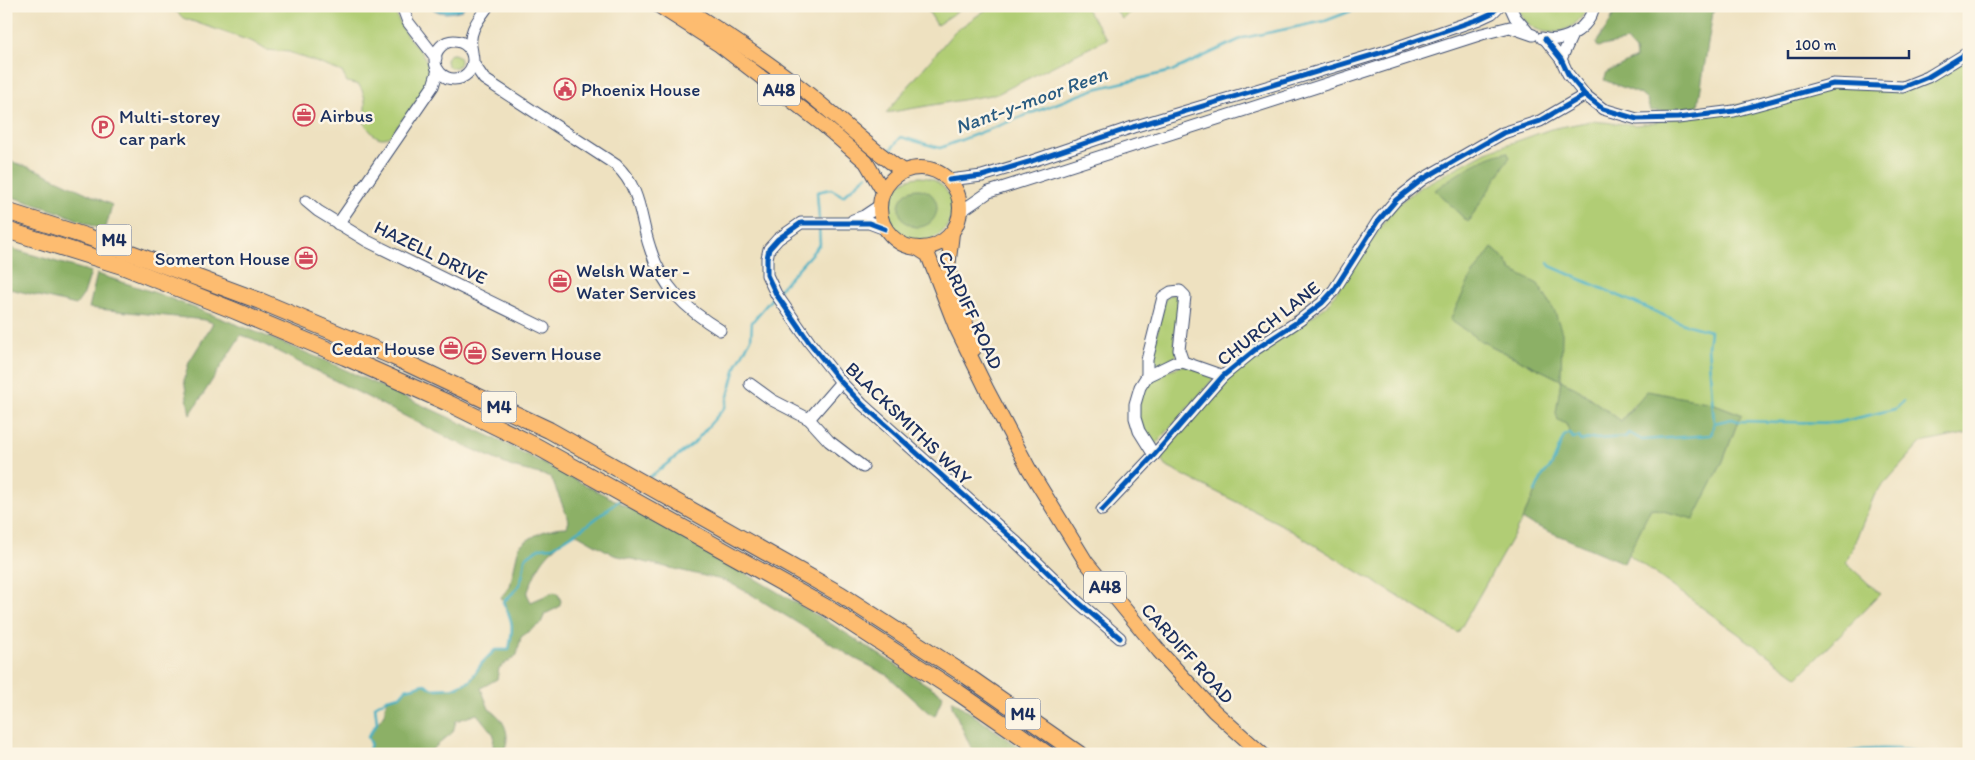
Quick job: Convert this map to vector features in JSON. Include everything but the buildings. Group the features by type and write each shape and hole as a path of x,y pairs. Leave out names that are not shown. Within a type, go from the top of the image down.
{"highway":[{"name":"M4","path":"6,201 87,228 394,357 549,430 840,594 963,673 1080,754"},
{"name":"M4","path":"6,211 88,237 219,285"},
{"name":"M4","path":"6,230 122,266 176,288 345,357 448,403 536,446 829,609 956,690 1047,754"},
{"name":"M4","path":"6,241 176,288"}],"main road":[{"name":"A48","path":"659,6 718,44 822,124 866,162 883,191"},
{"name":"A48","path":"682,6 733,38 796,84 880,155 903,171"},
{"path":"916,168 930,169 949,180 958,194 960,212 952,233 942,242 930,247 917,248 904,245 893,239 885,229 881,218 879,206 883,191 891,180 903,171 916,168"},
{"name":"CARDIFF ROAD","path":"952,233 948,268 987,390"},
{"name":"CARDIFF ROAD","path":"917,248 928,255 956,327 987,390 1029,469 1086,562 1165,657 1214,712 1262,754"}],"street":[{"path":"402,6 408,22 437,64 442,75 455,79"},
{"path":"458,42 472,30 488,6"},
{"path":"949,180 991,173 1170,116 1383,52 1479,19 1492,13 1499,6"},
{"path":"1510,6 1522,28 1533,35"},
{"path":"960,212 989,192 1482,34 1510,27 1545,39 1559,39 1572,35 1584,25 1594,6"},
{"path":"466,75 472,58 469,42 472,30"},
{"path":"1561,59 1572,35"},
{"path":"418,36 442,46"},
{"path":"1545,39 1561,59 1568,74 1585,95 1603,109 1637,119 1678,118 1734,111 1833,84 1903,87 1928,77 1969,52"},
{"path":"338,224 433,86 438,51 442,46 458,42 468,47 484,79"},
{"path":"433,86 442,81 466,75 484,79 616,165 627,176 635,193 649,247 665,280 689,309 720,330"},
{"name":"CHURCH LANE","path":"1102,510 1154,455 1223,376 1256,349 1300,320 1334,290 1378,221 1396,200 1423,179 1502,133 1540,121 1585,95"},
{"name":"HAZELL DRIVE","path":"306,201 338,224 384,250 544,328"},
{"name":"BLACKSMITHS WAY","path":"846,223 864,216 879,206"},
{"name":"BLACKSMITHS WAY","path":"885,229 869,223 801,223 778,238 769,249 767,275 783,305 841,382 864,406 1028,553 1078,602 1120,638"},
{"path":"1154,455 1139,431 1135,418 1135,404 1140,388 1147,376 1147,360 1163,296 1171,292 1180,291 1185,296 1179,350 1183,362"},
{"path":"1147,376 1174,363 1183,362 1223,376"},
{"path":"809,419 841,382"},
{"path":"750,384 772,400 809,419 829,441 863,467"}],"green space":[{"path":"162,6 394,6 404,31 425,58 429,77 428,81 391,135 382,138 378,137 371,132 363,120 365,102 362,89 359,85 347,82 342,72 289,52 266,50 253,42 183,18 177,12"},
{"path":"925,6 966,6 937,25"},
{"path":"991,6 1084,6 1107,39 997,94 886,113 954,32"},
{"path":"1113,6 1140,6 1122,19"},
{"path":"1517,6 1588,6 1573,25 1563,30 1552,32 1541,31 1531,26 1523,18"},
{"path":"1617,6 1714,6 1698,106 1678,111 1650,111 1647,100 1640,94 1604,80 1607,72 1636,58 1635,50 1627,41 1598,47 1596,43 1610,22"},
{"path":"1969,52 1969,433 1921,443 1875,494 1846,563 1880,594 1798,677 1628,554 1651,508 1694,518 1723,461 1738,421 1743,415 1712,403 1634,404 1621,421 1579,390 1566,424 1570,433 1559,447 1552,465 1543,475 1522,520 1458,633 1282,525 1165,466 1162,454 1234,372 1327,306 1394,207 1419,188 1486,152 1551,129 1591,121 1637,125 1678,118 1833,84 1903,87","holes":["1451,178 1483,197 1468,222 1436,191","1492,248 1505,259 1511,270 1561,380 1481,341 1451,320"]},
{"path":"450,54 456,54 460,61 456,68 450,68 446,64 446,58"},
{"path":"1507,152 1510,157 1468,222 1435,190 1469,167"},
{"path":"6,160 35,169 112,205 105,231 62,213 6,195"},
{"path":"920,177 938,183 946,191 952,209 946,227 938,235 920,241 902,235 894,227 888,209 894,191 902,183"},
{"path":"918,189 931,195 937,208 931,221 918,227 905,221 899,208 905,195"},
{"path":"6,247 91,272 84,294 76,305 6,288"},
{"path":"1492,248 1505,259 1511,270 1538,284 1555,312 1562,333 1561,380 1481,341 1450,320 1471,277"},
{"path":"97,274 156,293 326,361 496,439 667,527 825,620 943,695 935,716 929,713 887,675 854,658 749,593 726,581 614,555 575,533 557,546 544,559 535,574 527,594 531,602 554,592 558,594 561,601 559,607 545,614 541,623 521,637 517,655 499,668 497,679 481,688 489,709 502,721 506,731 507,742 505,748 500,751 493,747 494,735 477,714 456,721 453,732 427,754 368,754 371,743 368,737 384,714 387,699 400,696 406,689 425,684 434,689 454,688 470,681 482,663 495,650 509,650 512,634 511,622 501,597 510,586 519,546 542,532 554,528 567,527 569,521 551,477 512,467 450,439 253,339 241,335 190,415 184,380 189,362 213,323 205,320 89,308"},
{"path":"1170,294 1181,298 1174,336 1176,357 1153,366 1150,364 1165,299"},
{"path":"1185,365 1216,376 1155,445 1152,446 1138,421 1141,390 1156,374"},
{"path":"1561,380 1579,390 1621,421 1647,391 1712,403 1743,415 1738,421 1723,461 1694,519 1651,508 1624,563 1522,520 1543,475 1552,465 1564,436 1570,433 1566,424 1558,420 1556,413"},
{"path":"952,700 1029,754 974,754 952,706"}],"water":[{"path":"430,6 465,6 462,10 445,13 437,11"}],"waterway":[{"name":"Nant-y-moor Reen","path":"888,153 901,137 940,148 1095,89 1172,71 1243,38 1325,21 1364,6"},
{"name":"Nant-y-moor Reen","path":"819,219 817,192 831,189 843,196 867,175"},
{"name":"Nant-y-moor Reen","path":"778,291 820,244 819,227"},
{"path":"1548,262 1550,266 1684,324 1710,331 1708,347 1714,422"},
{"path":"647,479 693,444 725,407 737,364 751,339 752,322 773,297"},
{"path":"1535,492 1543,475 1552,465 1564,436 1570,433 1573,438 1579,437 1581,441 1592,438 1625,437 1629,433 1642,440 1711,435 1714,423 1732,419 1738,421 1836,423 1895,409 1904,401"},
{"path":"369,750 371,743 368,737 377,723 375,706 387,699 400,696 406,689 425,684 433,689 454,688 470,681 482,663 495,650 509,650 512,625 503,602 514,592 520,583 525,558 539,548 553,547 589,524 621,499"},
{"path":"1839,754 1861,750 1885,749 1908,750 1930,754"}],"cycle path":[{"path":"949,180 982,176 1133,127 1383,52 1479,19 1492,13 1499,6"},
{"path":"1545,39 1561,59 1568,74 1585,95 1603,109 1637,119 1678,118 1734,111 1833,84 1903,87 1928,77 1969,52"},
{"path":"1102,510 1154,455 1223,376 1256,349 1322,303 1334,290 1378,221 1396,200 1423,179 1503,133 1540,121 1585,95"},
{"path":"885,229 869,223 801,223 778,239 769,249 767,275 776,294 810,343 841,382 862,404 1015,541 1078,602 1120,638"}],"place":[{"name":"Phoenix House","path":"565,89"},
{"name":"Airbus","path":"304,115"},
{"name":"Multi-storey car park","path":"103,127"},
{"name":"Somerton House","path":"306,258"},
{"name":"Welsh Water - Water Services","path":"560,281"},
{"name":"Cedar House","path":"451,348"},
{"name":"Severn House","path":"475,353"}]}
